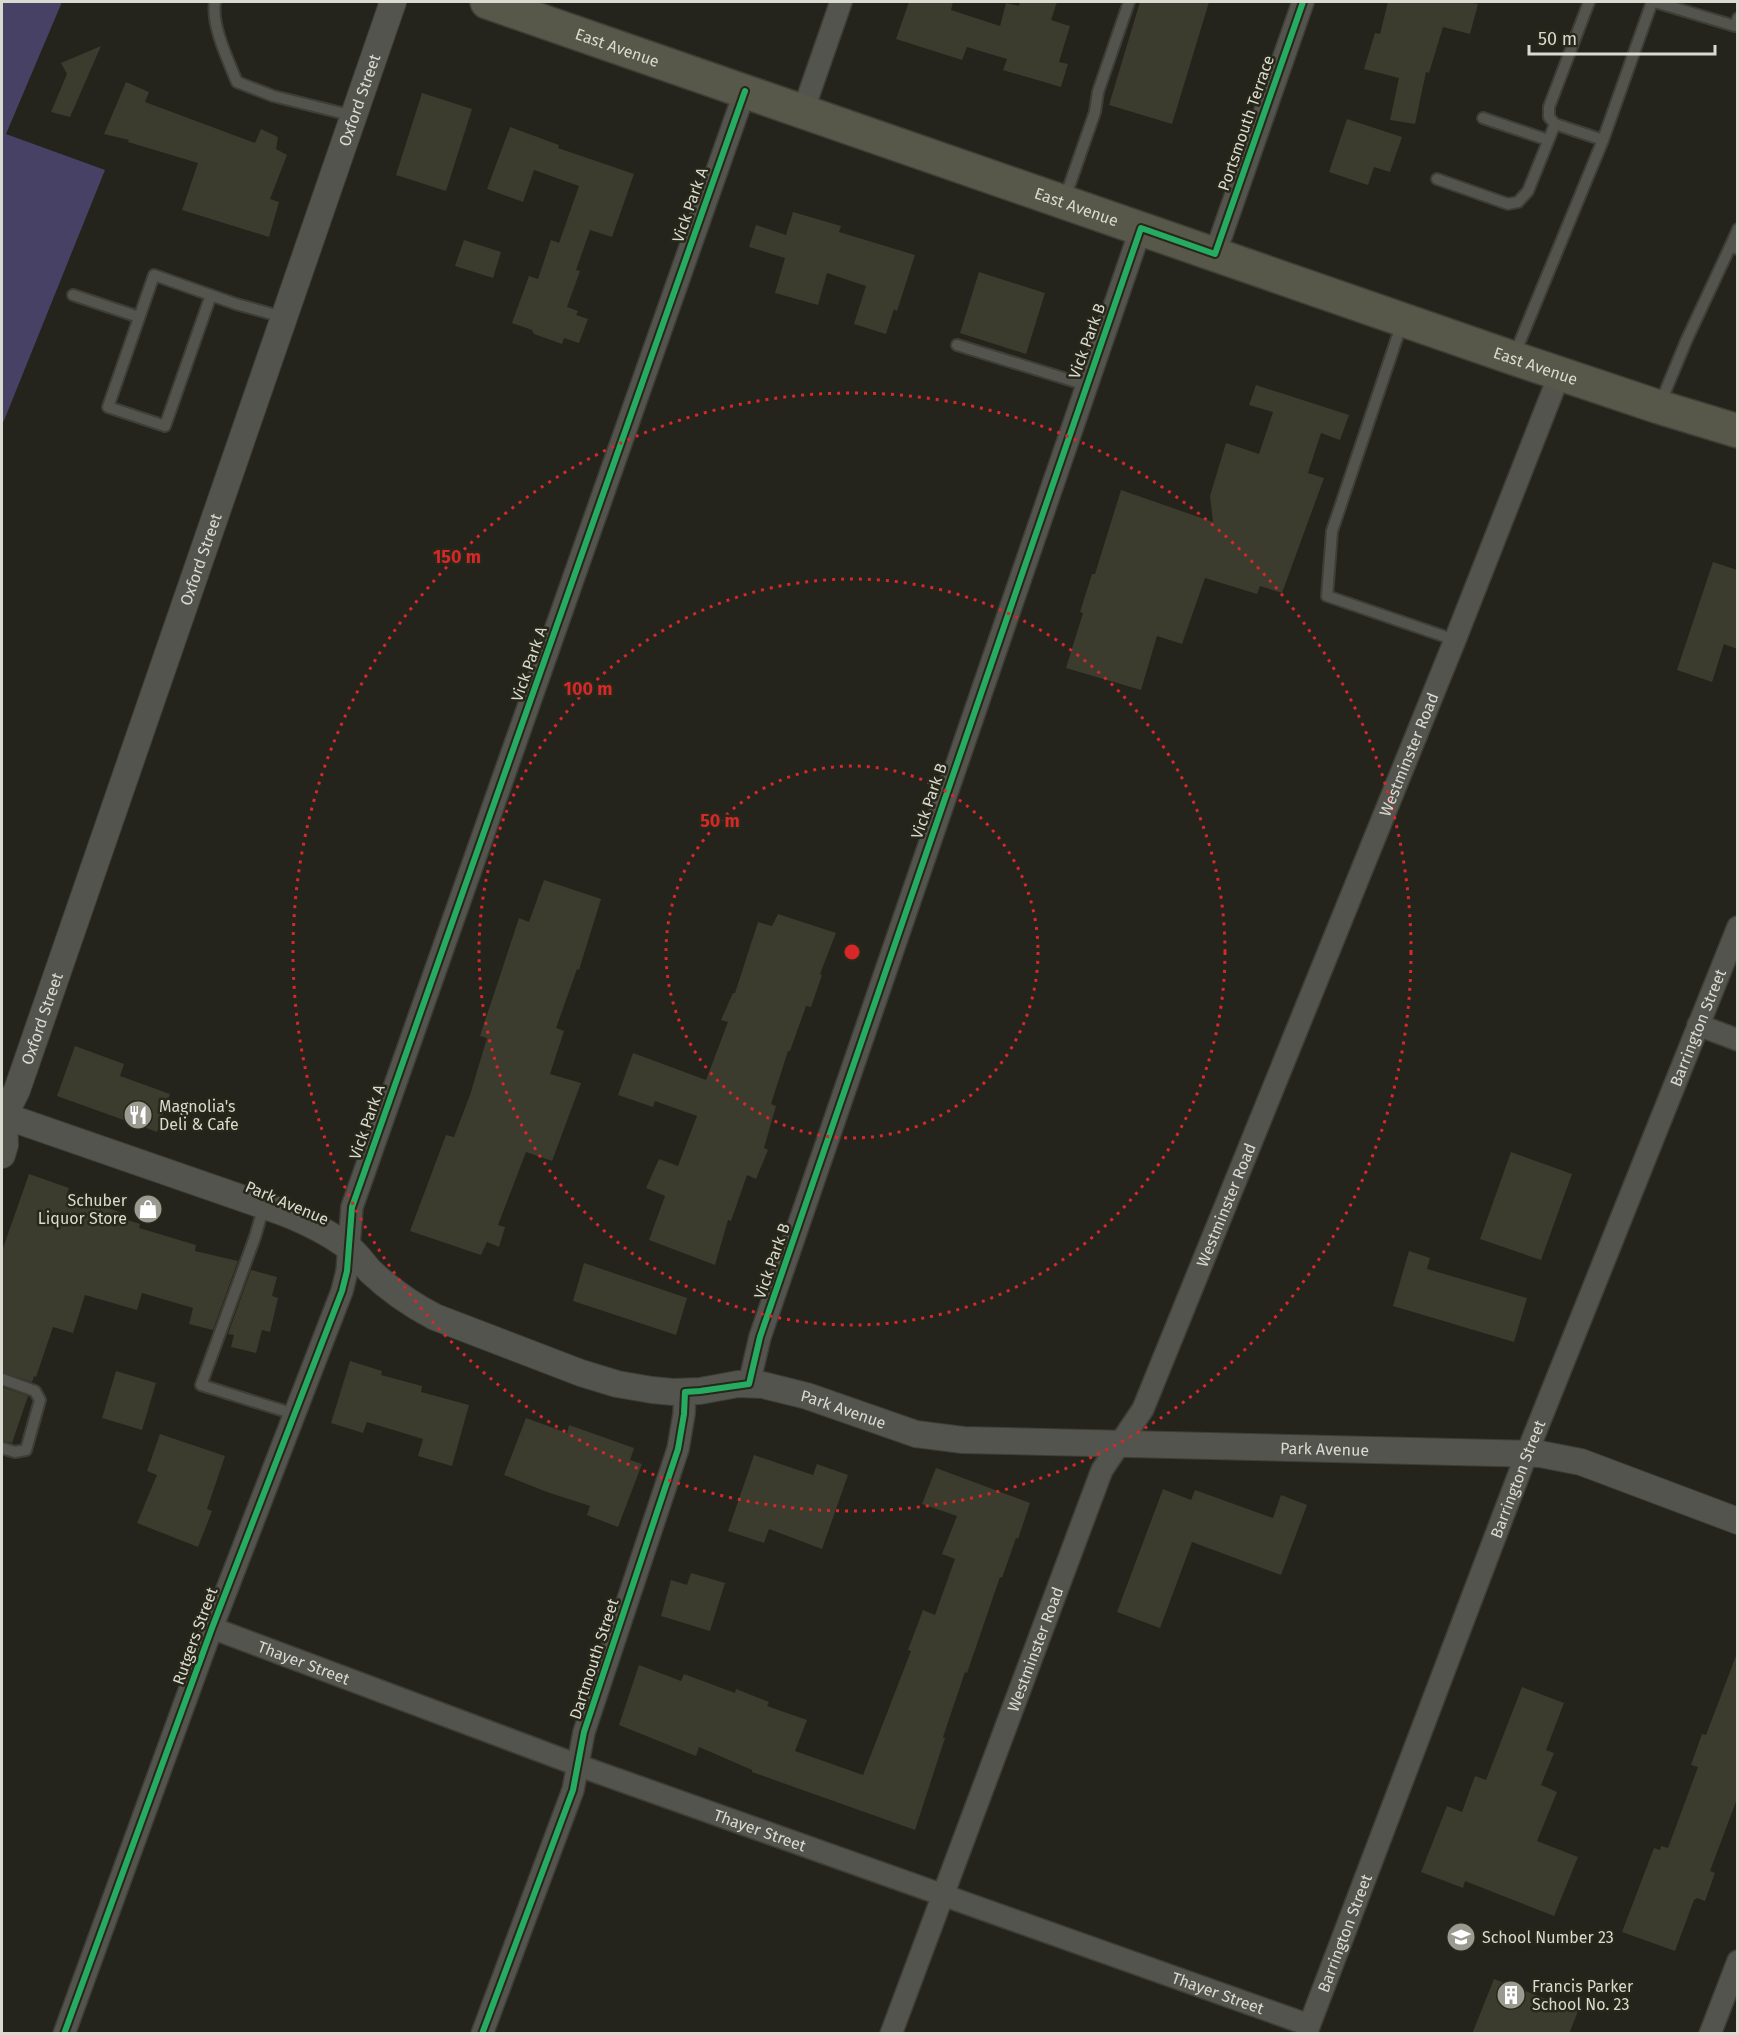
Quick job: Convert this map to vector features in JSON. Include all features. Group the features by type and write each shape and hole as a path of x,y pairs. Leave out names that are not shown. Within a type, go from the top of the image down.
{"main road":[{"name":"East Avenue","path":"487,2 1403,320 1659,407 1737,430"}],"street":[{"name":"Oxford Street","path":"2,1155 5,1145 2,1116 17,1090 393,2"},
{"path":"803,111 841,2"},
{"name":"Portsmouth Terrace","path":"1215,254 1303,2"},
{"name":"Vick Park A","path":"349,1248 352,1208 744,91"},
{"name":"Vick Park B","path":"749,1384 758,1342 1141,228"},
{"name":"Westminster Road","path":"891,2034 1102,1470 1143,1410 1455,640 1560,373"},
{"name":"Barrington Street","path":"1307,2029 1527,1453 1737,927"},
{"path":"1698,1025 1737,1040"},
{"name":"Park Avenue","path":"2,1116 306,1222 349,1248 372,1272 421,1310 451,1324 581,1373 617,1384 652,1390 684,1392 749,1384 784,1389 916,1434 963,1440 1527,1453 1581,1462 1737,1521"},
{"name":"Rutgers Street","path":"64,2034 212,1629 342,1291 349,1248"},
{"name":"Dartmouth Street","path":"482,2034 573,1790 584,1732 678,1449 684,1414 684,1392"},
{"name":"Thayer Street","path":"212,1629 578,1766 1307,2029"},
{"path":"1710,2034 1737,1961"}],"lane":[{"path":"214,2 213,11 218,29 237,82 273,96 354,116"},
{"path":"1063,201 1095,112 1098,92 1128,2"},
{"path":"1589,2 1549,107 1549,117 1555,124 1603,140"},
{"path":"1513,357 1603,140 1654,2 1737,24"},
{"path":"1483,118 1548,140"},
{"path":"1437,180 1508,204 1518,202 1528,192 1555,124"},
{"path":"1659,407 1687,339 1734,248 1737,229"},
{"path":"211,295 165,426 108,407 154,275 211,295 236,304 283,317"},
{"path":"73,295 139,317"},
{"path":"1403,320 1332,531 1328,596 1455,640"},
{"path":"957,345 1086,385"},
{"path":"264,1206 255,1237 201,1385 294,1414"},
{"path":"2,1379 35,1391 40,1400 26,1450 15,1452 2,1448"}],"shaded area":[{"path":"2,2 62,2 6,134 105,170 3,423"}],"building":[{"path":"909,2 953,2 951,10 1000,26 1006,3 1019,6 1020,2 1057,2 1051,20 1070,26 1059,62 1068,64 1061,87 1003,70 1007,59 967,47 962,60 896,39"},
{"path":"1140,2 1209,2 1172,124 1109,105"},
{"path":"1388,2 1478,4 1470,34 1443,27 1429,73 1426,72 1415,124 1390,120 1399,78 1364,69 1375,33 1380,34"},
{"path":"101,46 70,117 51,112 67,74 61,63"},
{"path":"126,82 149,92 145,102 255,143 261,129 278,137 276,149 287,155 270,199 279,202 269,237 182,210 198,163 104,134"},
{"path":"422,93 472,109 446,191 396,175"},
{"path":"1347,119 1402,137 1390,172 1374,167 1368,185 1329,172"},
{"path":"510,127 559,145 558,148 634,174 612,237 590,230 576,270 580,271 567,307 578,311 576,315 588,319 579,343 564,338 562,344 512,323 529,276 538,279 551,240 559,243 579,186 534,170 523,202 487,189"},
{"path":"793,212 841,226 839,232 915,255 897,311 894,309 886,334 854,324 866,286 827,273 818,305 775,293 785,258 749,247 756,225 786,235"},
{"path":"464,240 501,252 493,278 455,266"},
{"path":"979,272 1045,293 1026,354 960,333"},
{"path":"1256,385 1349,415 1340,440 1321,433 1308,473 1324,478 1282,593 1260,586 1257,594 1205,578 1182,644 1157,636 1141,690 1066,668 1083,613 1080,612 1092,574 1095,574 1121,490 1213,522 1210,496 1226,443 1259,454 1273,412 1249,405"},
{"path":"1713,562 1737,570 1737,649 1724,644 1712,682 1677,670"},
{"path":"544,880 601,899 579,970 577,969 556,1028 564,1031 550,1074 581,1083 552,1161 526,1152 498,1225 505,1227 499,1247 487,1242 481,1255 410,1231 446,1135 454,1137 470,1095 487,1038 480,1036 519,918 529,922"},
{"path":"778,914 836,933 820,974 822,975 811,1007 806,1006 790,1051 788,1051 771,1104 776,1106 764,1148 768,1150 756,1179 747,1175 731,1221 728,1220 715,1265 649,1240 665,1196 646,1188 659,1159 678,1166 697,1116 655,1101 653,1107 618,1095 633,1053 706,1080 728,1022 721,1020 735,993 758,922 772,926"},
{"path":"75,1046 124,1064 120,1076 170,1094 157,1132 57,1096"},
{"path":"1511,1152 1572,1174 1541,1260 1480,1239"},
{"path":"29,1174 69,1188 67,1194 120,1212 118,1217 140,1224 139,1228 196,1245 195,1251 238,1261 213,1330 189,1324 193,1308 142,1293 137,1310 85,1295 73,1333 53,1327 36,1377 34,1376 32,1382 2,1372 2,1251"},
{"path":"1409,1251 1430,1258 1427,1269 1527,1298 1514,1342 1393,1306"},
{"path":"584,1263 687,1298 676,1335 573,1301"},
{"path":"251,1270 277,1277 272,1296 278,1298 270,1332 262,1330 256,1353 231,1347 234,1335 228,1334"},
{"path":"350,1361 382,1371 381,1375 422,1386 421,1392 469,1405 452,1466 418,1456 423,1439 367,1422 363,1433 331,1423"},
{"path":"116,1371 156,1383 142,1430 102,1418"},
{"path":"2,1387 28,1396 12,1443 2,1441"},
{"path":"526,1418 567,1433 569,1425 634,1448 630,1460 642,1464 618,1527 587,1515 590,1506 504,1475"},
{"path":"160,1434 225,1456 207,1509 212,1511 198,1547 137,1523 157,1475 147,1471"},
{"path":"754,1455 813,1475 817,1464 848,1475 822,1549 769,1529 764,1543 728,1531"},
{"path":"936,1468 1030,1503 1018,1539 1016,1538 1002,1578 1000,1577 967,1673 965,1672 915,1830 752,1772 752,1770 699,1747 696,1756 619,1725 639,1665 681,1681 684,1674 735,1693 736,1689 769,1702 767,1706 807,1720 795,1751 863,1775 911,1651 908,1650 923,1610 935,1615 955,1559 942,1554 957,1516 922,1504"},
{"path":"1163,1489 1191,1500 1195,1490 1273,1518 1281,1495 1307,1505 1281,1575 1192,1542 1160,1628 1117,1612"},
{"path":"691,1573 725,1583 710,1631 661,1616 671,1580 687,1585"},
{"path":"1736,1656 1737,1799 1710,1871 1715,1873 1705,1901 1697,1898 1694,1900 1675,1951 1622,1932 1654,1848 1660,1850 1661,1846 1668,1848 1698,1767 1691,1765 1702,1734 1706,1735"},
{"path":"1522,1687 1564,1703 1546,1750 1554,1753 1541,1785 1557,1792 1537,1841 1578,1857 1554,1916 1465,1881 1463,1888 1421,1872 1447,1806 1462,1812 1475,1776 1486,1780"},
{"name":"Francis Parker School No. 23","path":"1494,1979 1578,2011 1569,2034 1472,2034"}],"cycle path":[{"path":"482,2034 573,1790 584,1732 678,1449 685,1392 749,1384 760,1337 1141,228 1215,254 1303,2"},
{"path":"64,2034 212,1628 342,1291 347,1271 352,1207 745,91"}],"place":[{"name":"Magnolia's Deli & Cafe","path":"138,1115"},
{"name":"Schuber Liquor Store","path":"148,1209"},
{"name":"School Number 23","path":"1461,1937"},
{"name":"Francis Parker School No. 23","path":"1511,1995"}]}
